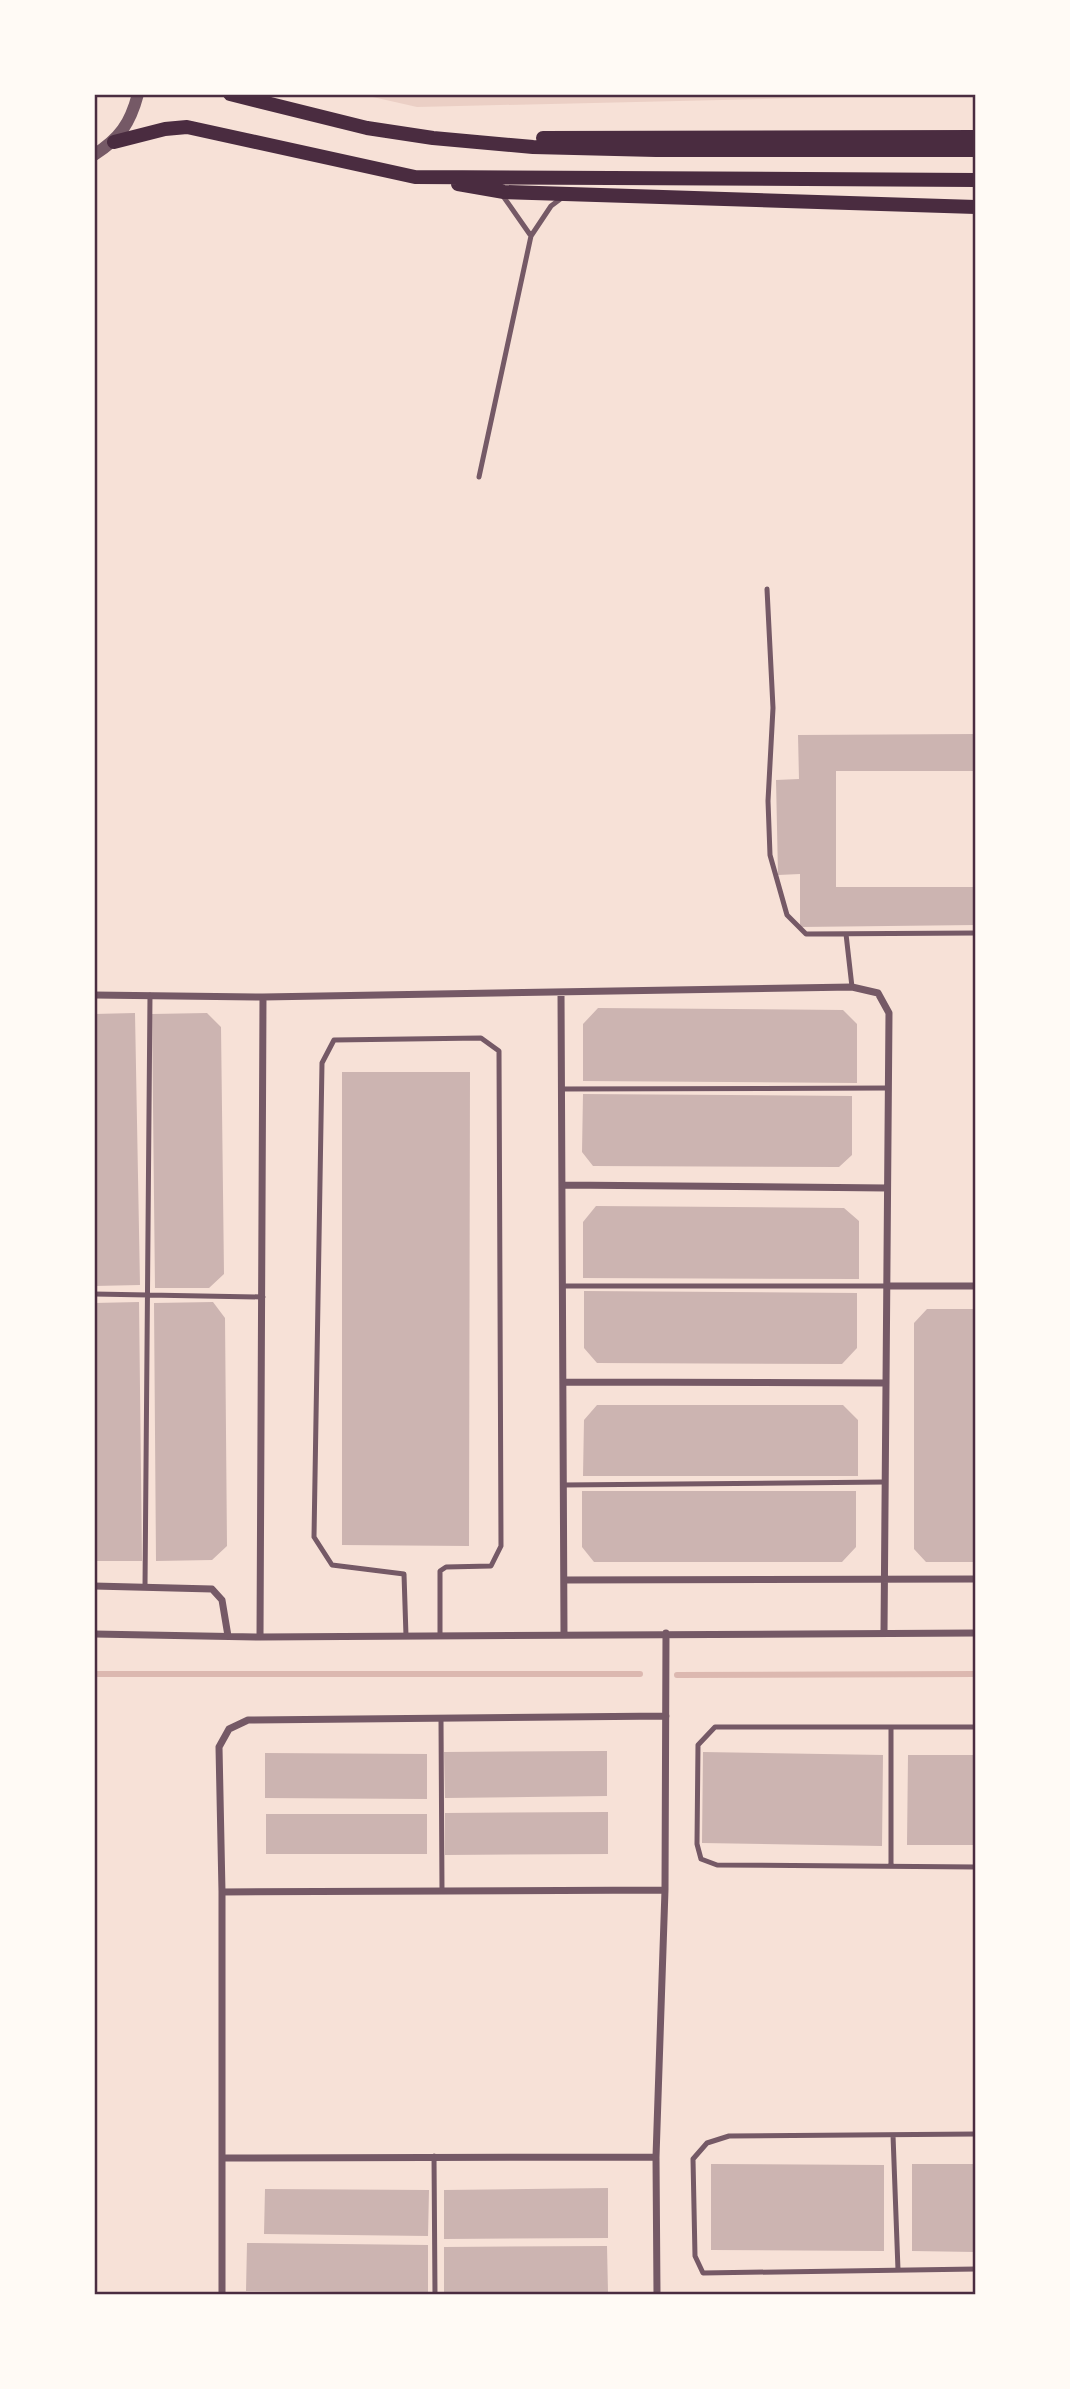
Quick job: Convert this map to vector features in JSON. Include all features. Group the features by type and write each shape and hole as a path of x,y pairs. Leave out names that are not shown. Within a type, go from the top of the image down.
{"main road":[{"path":"229,94 367,128 433,138 533,147 975,150"},
{"path":"114,142 165,129 187,127 415,177 499,191 975,208"},
{"path":"433,138 975,136"},
{"path":"415,177 975,180"}],"street":[{"path":"94,155 114,142 132,117 138,94"},
{"path":"94,995 263,997 852,987 878,993 889,1013 884,1632"},
{"path":"561,992 564,1634"},
{"path":"260,1637 263,997"},
{"path":"562,1185 887,1188"},
{"path":"887,1286 975,1286"},
{"path":"563,1382 886,1383"},
{"path":"564,1580 975,1580"},
{"path":"94,1586 212,1589 222,1600 228,1636"},
{"path":"657,2294 656,2157 665,1891 666,1633"},
{"path":"94,1634 260,1637 975,1633"},
{"path":"222,2294 222,1892 219,1746 229,1729 248,1720 666,1716"},
{"path":"222,1892 665,1891"},
{"path":"223,2158 434,2155 656,2157"}],"lane":[{"path":"499,191 531,236"},
{"path":"479,477 531,236 551,206 568,193"},
{"path":"767,589 773,708 769,832 776,879 788,915 806,934 975,933"},
{"path":"846,934 852,987"},
{"path":"145,1587 150,995"},
{"path":"406,1636 404,1574 332,1566 314,1538 322,1063 334,1040 481,1038 499,1051 501,1546 491,1566 446,1567 440,1571 440,1636"},
{"path":"561,1089 888,1088"},
{"path":"562,1286 887,1286"},
{"path":"94,1294 263,1297"},
{"path":"563,1485 885,1482"},
{"path":"441,1719 442,1891"},
{"path":"975,1727 715,1727 698,1745 697,1844 701,1859 717,1865 975,1867"},
{"path":"891,1728 891,1866"},
{"path":"975,2134 729,2136 707,2143 693,2159 695,2256 703,2273 975,2269"},
{"path":"893,2135 898,2270"},
{"path":"434,2155 435,2294"}],"shaded area":[{"path":"364,94 975,94 417,107 364,95"}],"building":[{"path":"976,734 976,771 836,771 836,887 976,887 976,925 800,927 800,874 778,875 776,780 799,779 798,735"},
{"path":"598,1008 843,1010 857,1024 857,1083 583,1081 583,1024"},
{"path":"135,1013 140,1285 94,1286 94,1014"},
{"path":"207,1013 221,1027 224,1274 209,1288 155,1288 152,1014"},
{"path":"342,1072 470,1072 469,1546 342,1545"},
{"path":"583,1094 852,1096 852,1155 839,1167 593,1166 582,1152"},
{"path":"596,1206 844,1208 859,1221 859,1279 583,1278 583,1222"},
{"path":"584,1291 857,1293 857,1348 842,1364 597,1363 584,1348"},
{"path":"139,1302 142,1561 94,1561 94,1303"},
{"path":"213,1302 225,1318 227,1546 212,1560 156,1561 154,1303"},
{"path":"927,1309 976,1309 976,1562 926,1562 914,1549 914,1323"},
{"path":"597,1405 843,1405 858,1420 858,1476 583,1476 584,1420"},
{"path":"582,1491 856,1491 856,1547 842,1562 594,1562 582,1547"},
{"path":"607,1751 607,1796 445,1798 444,1752"},
{"path":"703,1752 883,1755 882,1846 702,1843"},
{"path":"265,1753 427,1754 427,1799 265,1798"},
{"path":"908,1755 976,1755 976,1845 907,1845"},
{"path":"608,1812 608,1854 445,1855 445,1813"},
{"path":"266,1814 427,1814 427,1854 266,1854"},
{"path":"711,2164 884,2165 884,2251 711,2250"},
{"path":"912,2164 976,2164 976,2252 912,2251"},
{"path":"608,2188 608,2238 444,2239 444,2190"},
{"path":"265,2189 429,2190 428,2236 264,2234"},
{"path":"247,2243 428,2245 428,2293 246,2291"},
{"path":"607,2246 608,2292 444,2293 444,2247"}],"waterway":[{"path":"94,1674 640,1674"},
{"path":"677,1675 976,1674"}]}
